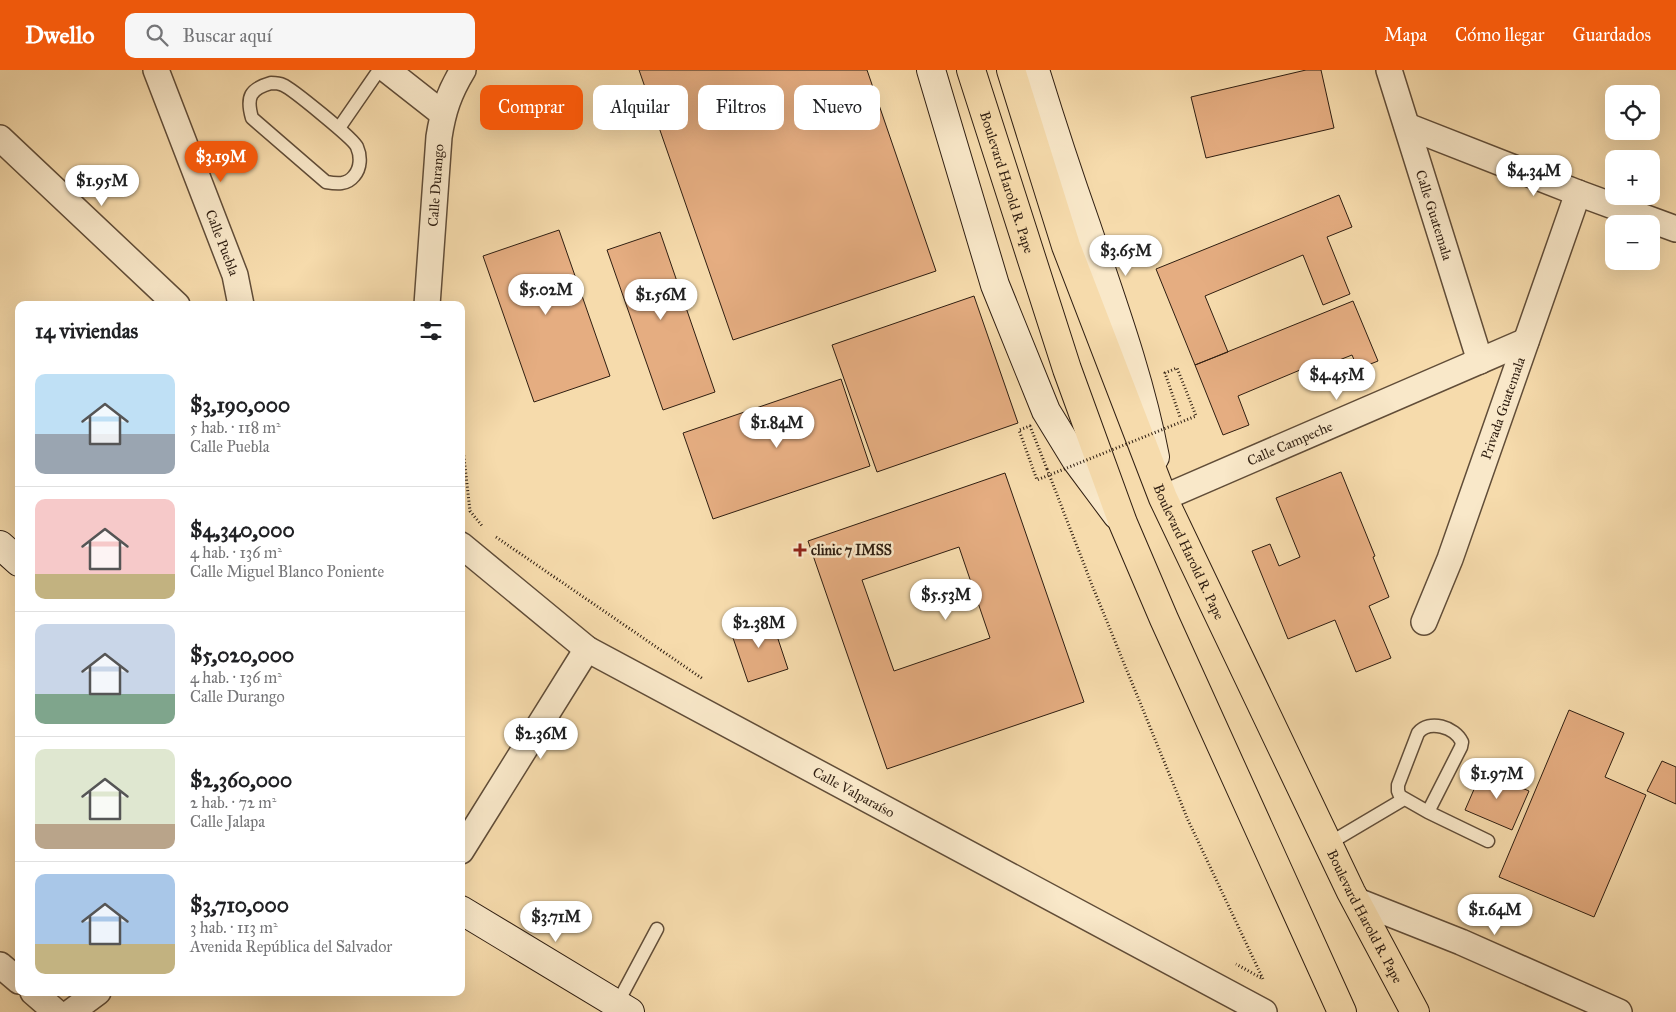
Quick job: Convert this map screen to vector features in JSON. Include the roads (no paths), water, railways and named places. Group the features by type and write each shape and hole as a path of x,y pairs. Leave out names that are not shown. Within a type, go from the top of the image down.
{"highway":[{"name":"Boulevard Harold R. Pape","path":"971,70 1067,369 1123,523 1164,620 1342,1012"},
{"name":"Boulevard Harold R. Pape","path":"1011,70 1066,246 1163,498 1355,900 1415,1012"}],"street":[{"name":"Calle Puebla","path":"156,70 235,275 240,301"},
{"path":"387,70 442,114"},
{"name":"Calle Durango","path":"427,301 436,163 442,114 451,90 463,70"},
{"path":"931,70 995,285 1046,411 1076,460 1123,523"},
{"path":"1035,70 1074,192 1123,332 1148,420 1163,498"},
{"name":"Calle Guatemala","path":"1389,70 1480,361"},
{"path":"1407,126 1578,193 1676,228"},
{"path":"0,138 173,301"},
{"name":"Privada Guatemala","path":"1424,622 1450,560 1578,193"},
{"name":"Calle Campeche","path":"1163,498 1526,341"},
{"path":"0,545 15,558"},
{"name":"Calle Valparaíso","path":"465,548 587,649 1264,1012"},
{"path":"465,845 587,649"},
{"path":"1355,900 1461,942 1619,1012"},
{"path":"465,912 623,1008"},
{"path":"0,965 15,978"},
{"path":"38,996 56,1012"},
{"path":"71,1012 93,996"}],"lane":[{"path":"338,128 379,70"},
{"path":"271,83 284,85 338,128 357,145 360,158 359,171 350,180 338,184 326,182 252,118 249,107 251,96 258,87 271,83"},
{"path":"1428,812 1462,742 1456,733 1433,725 1421,728 1418,733 1398,785 1400,796 1404,800 1428,812 1488,842"},
{"path":"1328,844 1404,800"},
{"path":"623,1008 657,929"}],"place":[{"name":"clinic 7 IMSS","path":"800,550"}]}
